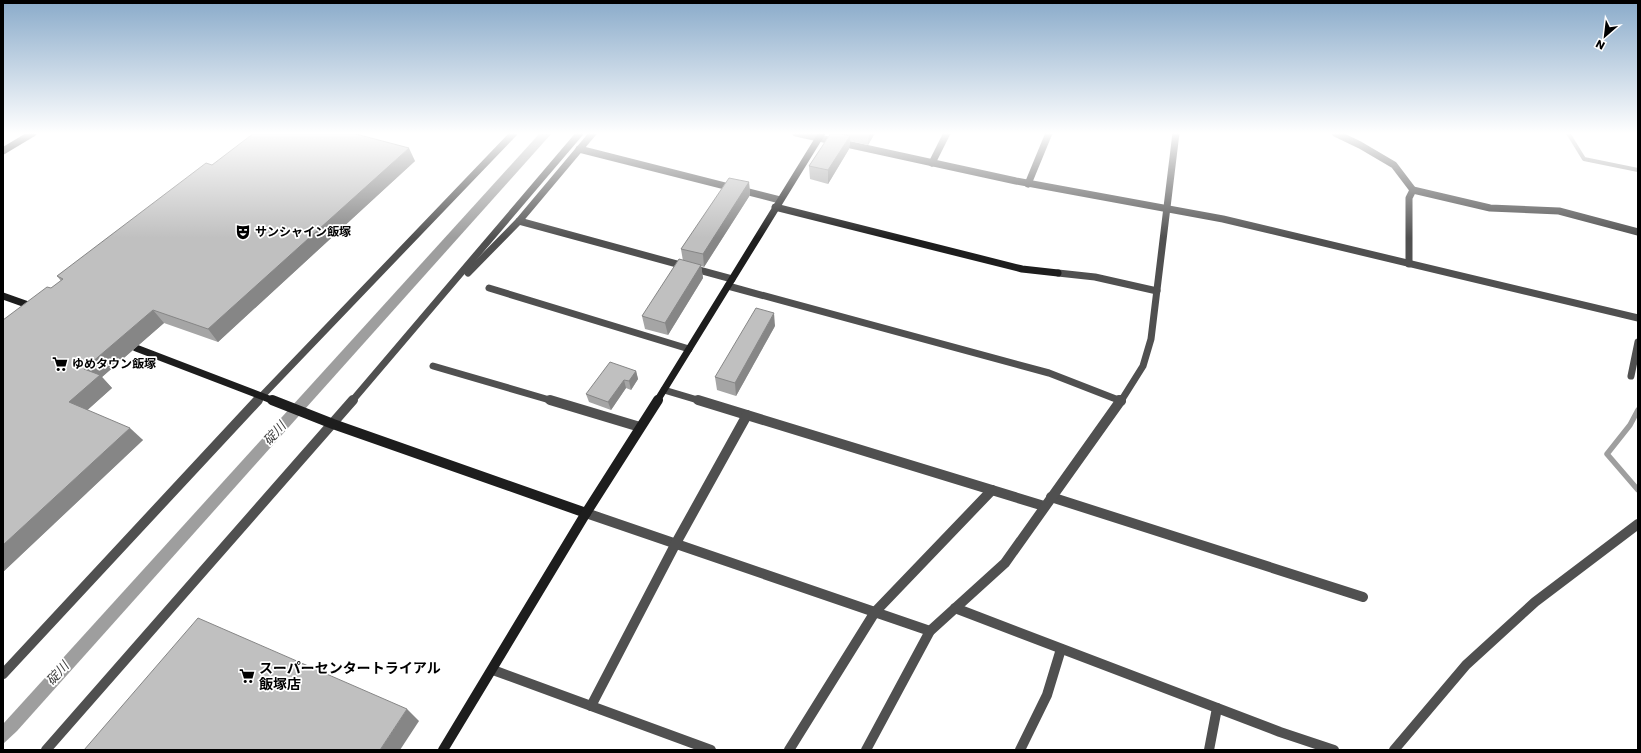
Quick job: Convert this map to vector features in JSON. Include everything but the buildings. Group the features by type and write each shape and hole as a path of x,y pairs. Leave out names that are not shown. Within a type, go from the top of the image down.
{"street":[{"path":"3,674 96,577 198,463 266,398 480,168"},
{"path":"46,750 332,424 550,168"},
{"path":"425,316 519,221 563,168"},
{"path":"654,168 780,200"},
{"path":"443,750 493,670 586,513 664,390 800,168"},
{"path":"955,168 1028,184 1223,219 1638,318"},
{"path":"1028,184 1035,168"},
{"path":"866,750 930,631 1005,563 1044,506 1121,401 1143,366 1151,339 1171,168"},
{"path":"1396,168 1413,190 1490,208 1559,210 1638,232"},
{"path":"1409,264 1409,198 1413,190"},
{"path":"775,208 1022,269 1095,277 1157,291"},
{"path":"519,221 1049,373 1121,401"},
{"path":"489,288 689,349"},
{"path":"3,296 34,304 44,312"},
{"path":"1631,376 1638,342"},
{"path":"136,348 332,424 930,631"},
{"path":"433,366 640,427"},
{"path":"664,390 1044,506"},
{"path":"591,706 676,543 747,416"},
{"path":"789,750 875,612 992,490"},
{"path":"1051,497 1363,597"},
{"path":"1394,750 1466,664 1535,602 1638,524"},
{"path":"954,608 1217,708 1334,750"},
{"path":"1020,750 1047,695 1061,648"},
{"path":"493,670 711,750"},
{"path":"1210,750 1217,708"}],"water":[{"name":"碇川","path":"508,168 521,168 17,731 3,744 3,724"}],"waterway":[{"path":"1629,168 1638,170"},
{"path":"1638,410 1630,425 1607,454 1638,490"}],"place":[{"name":"サンシャイン飯塚","path":"243,232"},
{"name":"ゆめタウン飯塚","path":"60,364"},
{"name":"スーパーセンタートライアル 飯塚店","path":"247,676"}]}
